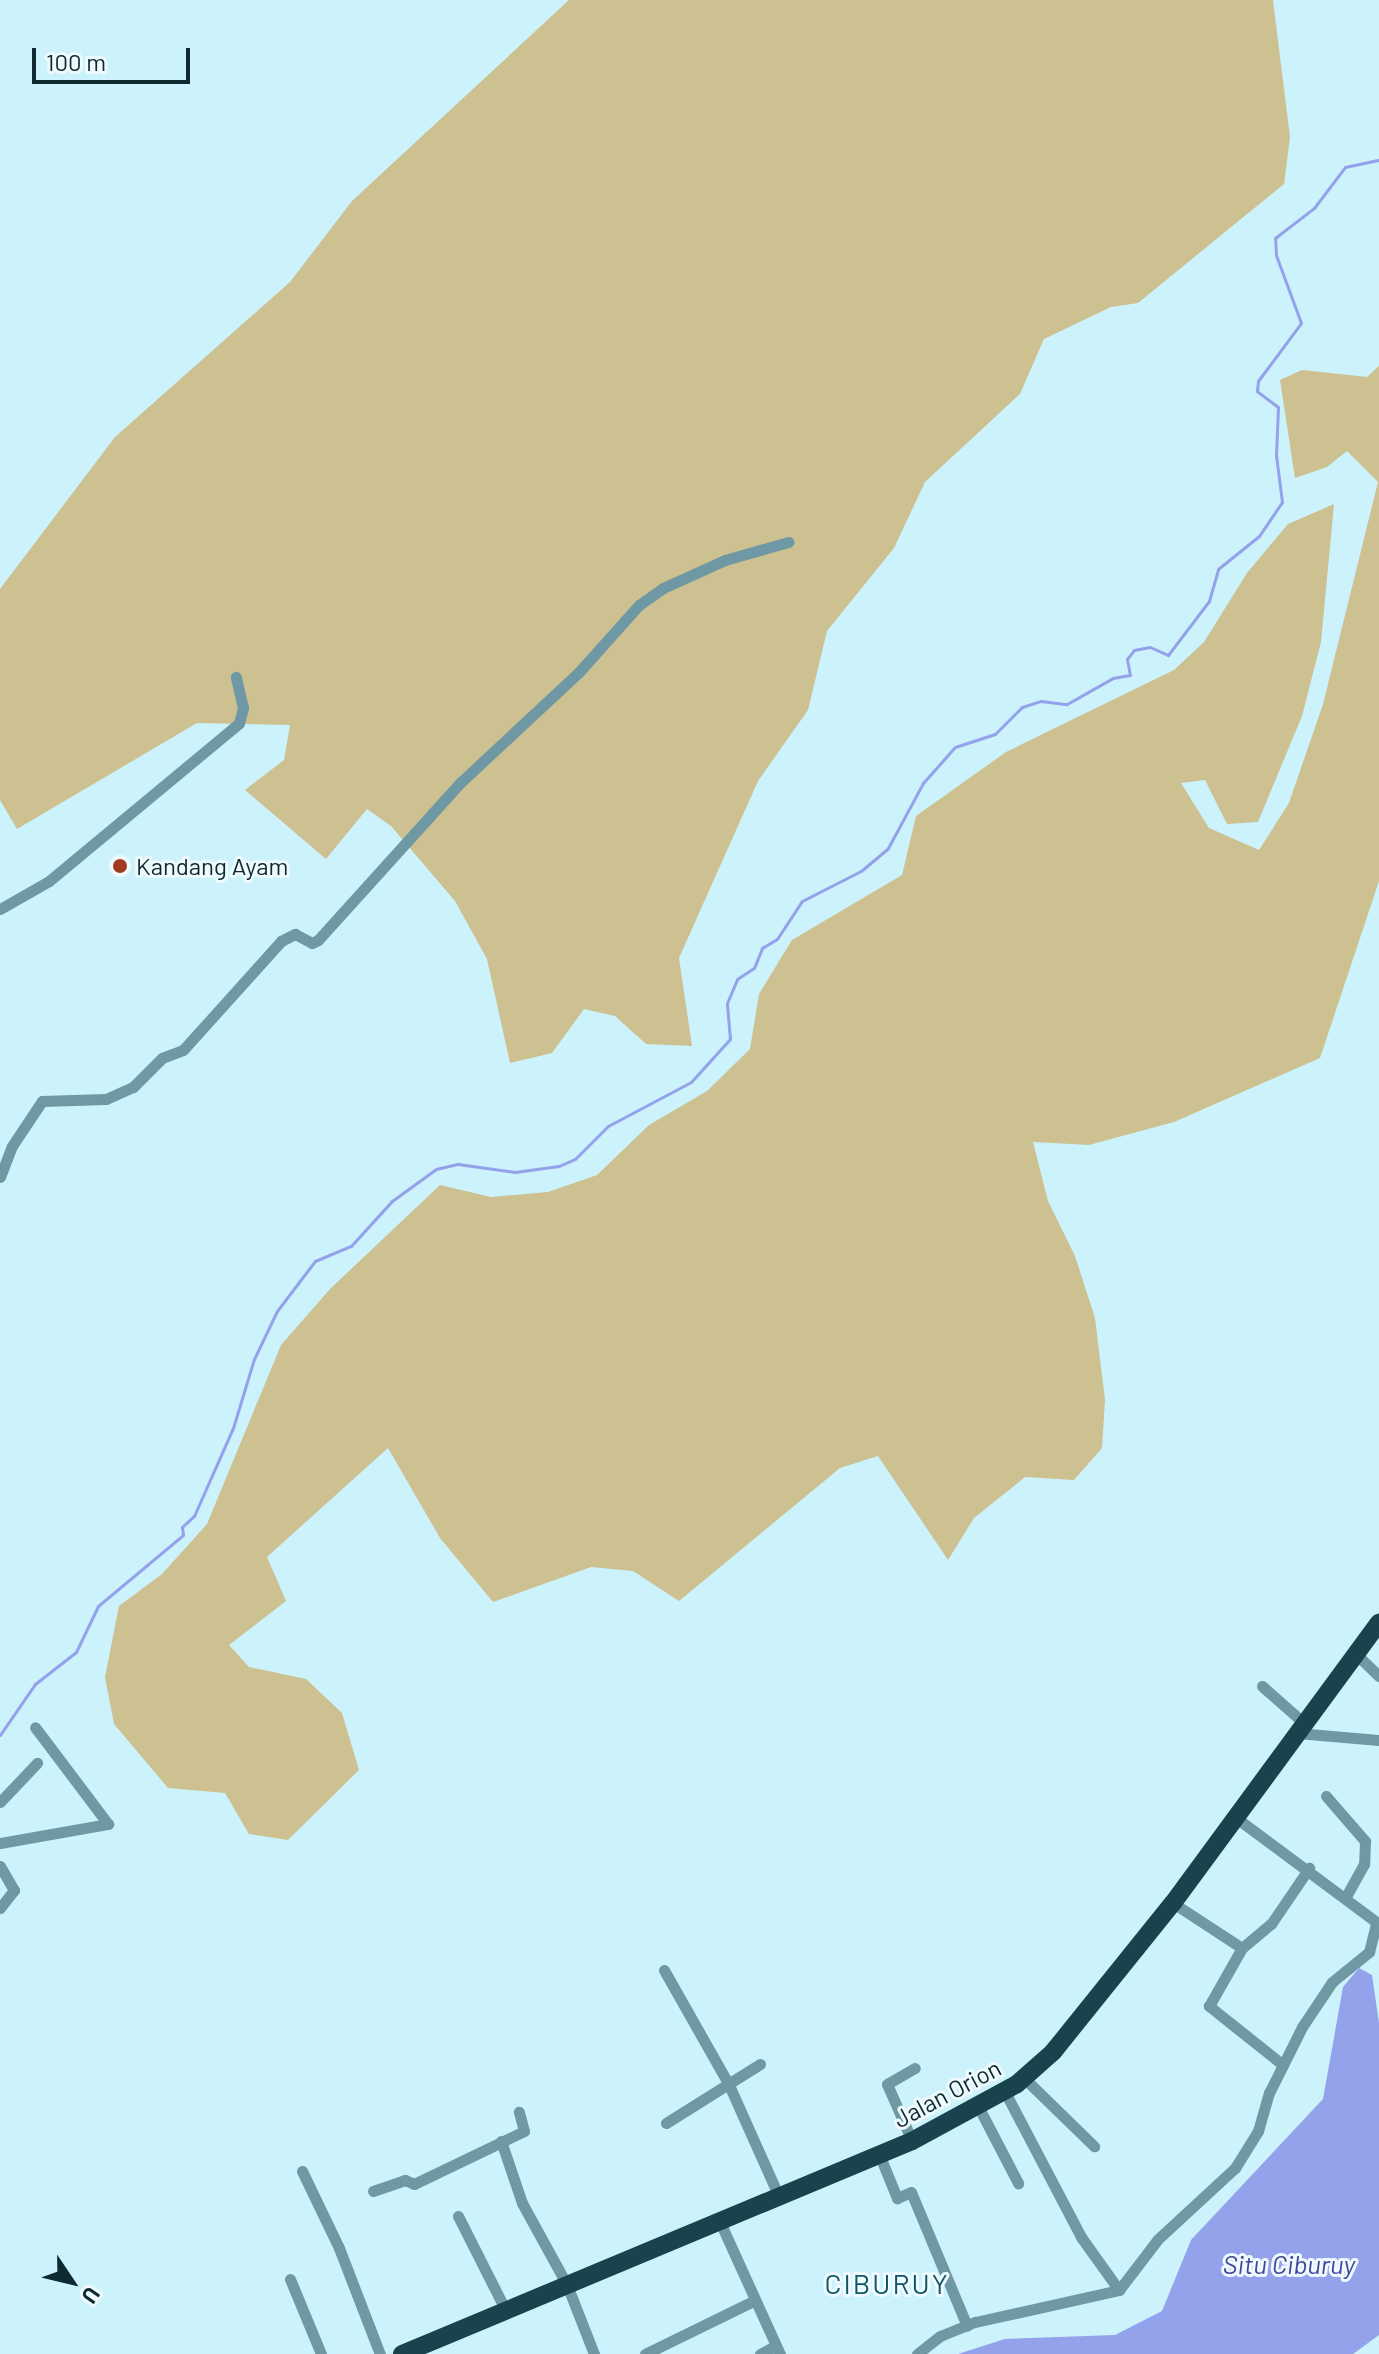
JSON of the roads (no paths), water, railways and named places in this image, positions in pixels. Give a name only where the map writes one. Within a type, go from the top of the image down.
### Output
[{"type":"highway","name":"Jalan Orion","points":[[402,2354],[912,2141],[979,2108],[1024,2078],[1053,2052],[1173,1903],[1379,1623]]},
{"type":"street","points":[[0,1177],[12,1146],[42,1101],[106,1099],[133,1087],[161,1059],[183,1050],[281,941],[295,934],[312,943],[318,940],[461,782],[579,672],[639,605],[663,588],[725,560],[788,542]]},
{"type":"street","points":[[0,909],[49,881],[239,723],[243,708],[236,677]]},
{"type":"street","points":[[1356,1654],[1379,1676]]},
{"type":"street","points":[[1262,1686],[1300,1728],[1379,1740]]},
{"type":"street","points":[[0,1843],[108,1824],[35,1727]]},
{"type":"street","points":[[0,1802],[37,1763]]},
{"type":"street","points":[[1326,1796],[1365,1841],[1364,1864],[1346,1896]]},
{"type":"street","points":[[917,2354],[967,2326],[1119,2290],[1173,2224],[1235,2168],[1258,2131],[1283,2065],[1332,1982],[1374,1954],[1377,1924],[1309,1868],[1235,1817]]},
{"type":"street","points":[[0,1866],[14,1890],[0,1908]]},
{"type":"street","points":[[1283,2065],[1209,2006],[1242,1948],[1271,1924],[1309,1868]]},
{"type":"street","points":[[1173,1903],[1242,1948]]},
{"type":"street","points":[[664,1970],[729,2085],[779,2197]]},
{"type":"street","points":[[666,2123],[760,2064]]},
{"type":"street","points":[[912,2141],[887,2084],[915,2068]]},
{"type":"street","points":[[1024,2078],[1094,2146]]},
{"type":"street","points":[[1005,2092],[1081,2237],[1119,2290]]},
{"type":"street","points":[[979,2108],[1018,2183]]},
{"type":"street","points":[[373,2191],[405,2180],[414,2184],[526,2128],[519,2112]]},
{"type":"street","points":[[501,2141],[522,2203],[567,2285],[594,2354]]},
{"type":"street","points":[[879,2154],[897,2198],[911,2192],[967,2326]]},
{"type":"street","points":[[302,2171],[339,2248],[380,2354]]},
{"type":"street","points":[[458,2216],[506,2311]]},
{"type":"street","points":[[720,2222],[753,2301],[778,2350],[760,2354]]},
{"type":"street","points":[[290,2279],[321,2354]]},
{"type":"street","points":[[645,2354],[753,2301]]},
{"type":"water","name":"Situ Ciburuy","points":[[1359,1968],[1372,1975],[1379,2023],[1379,2335],[1353,2354],[958,2354],[1005,2339],[1115,2335],[1162,2311],[1191,2240],[1323,2099],[1343,1987]]},
{"type":"waterway","points":[[0,1735],[35,1684],[76,1652],[98,1606],[183,1535],[182,1527],[194,1516],[233,1428],[254,1359],[277,1311],[315,1261],[351,1246],[392,1201],[436,1169],[458,1164],[515,1172],[559,1166],[575,1159],[608,1126],[691,1082],[730,1039],[727,1003],[737,979],[754,968],[762,948],[777,939],[802,901],[861,871],[888,848],[923,783],[955,747],[995,734],[1022,707],[1041,701],[1067,704],[1113,678],[1130,675],[1127,659],[1134,650],[1150,647],[1168,655],[1209,601],[1218,569],[1259,536],[1282,502],[1276,455],[1278,407],[1257,391],[1258,381],[1301,323],[1276,255],[1275,238],[1314,208],[1345,167],[1379,160]]},
{"type":"place","name":"Kandang Ayam","points":[[120,866]]},
{"type":"district","name":"CIBURUY","points":[[887,2283]]}]
